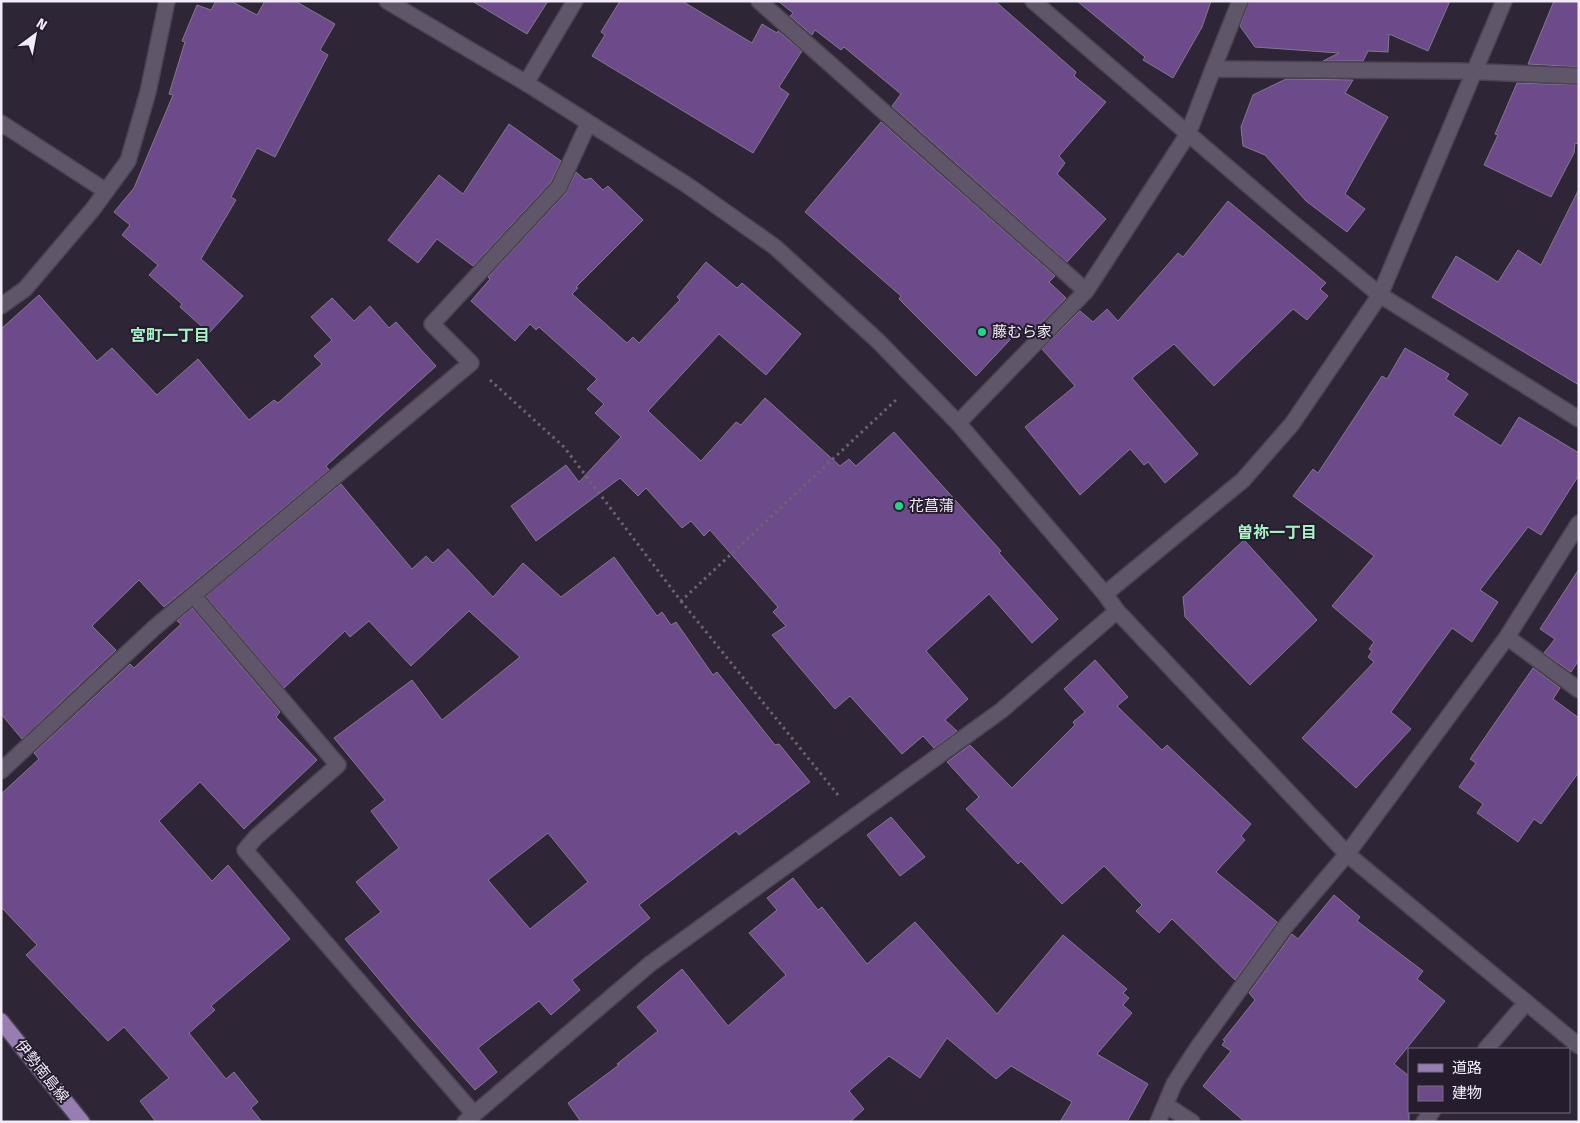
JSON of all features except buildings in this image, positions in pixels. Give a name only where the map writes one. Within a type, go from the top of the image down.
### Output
[{"type":"main road","name":"伊勢南島線","points":[[1,1021],[82,1122]]},
{"type":"street","points":[[1,306],[24,289],[94,209],[128,161],[148,92],[167,1]]},
{"type":"street","points":[[387,1],[526,83],[588,124],[688,185],[775,247],[878,341],[958,423],[1105,594],[1117,611],[1347,854],[1579,1046]]},
{"type":"street","points":[[526,83],[575,1]]},
{"type":"street","points":[[759,1],[1086,291]]},
{"type":"street","points":[[1033,1],[1380,295],[1579,419]]},
{"type":"street","points":[[958,423],[1086,291],[1188,134],[1240,1]]},
{"type":"street","points":[[1105,594],[1243,480],[1292,424],[1380,295],[1504,1]]},
{"type":"street","points":[[1213,70],[1474,72],[1579,76]]},
{"type":"street","points":[[1,123],[106,191]]},
{"type":"street","points":[[1,771],[154,628],[471,362],[432,324],[559,187],[588,124]]},
{"type":"street","points":[[1158,1122],[1174,1084],[1204,1039],[1285,927],[1347,854],[1508,637],[1579,523]]},
{"type":"street","points":[[194,595],[338,765],[256,837],[245,850],[469,1118],[650,964],[1002,710],[1117,611]]},
{"type":"street","points":[[1508,637],[1579,690]]},
{"type":"street","points":[[1487,1048],[1526,1003]]},
{"type":"street","points":[[1166,1105],[1192,1122]]},
{"type":"path","points":[[471,362],[564,447],[681,601],[854,815]]},
{"type":"path","points":[[681,601],[916,382]]},
{"type":"place","name":"藤むら家","points":[[982,332]]},
{"type":"place","name":"花菖蒲","points":[[899,506]]},
{"type":"district","name":"宮町一丁目","points":[[170,335]]},
{"type":"district","name":"曽祢一丁目","points":[[1277,532]]}]
